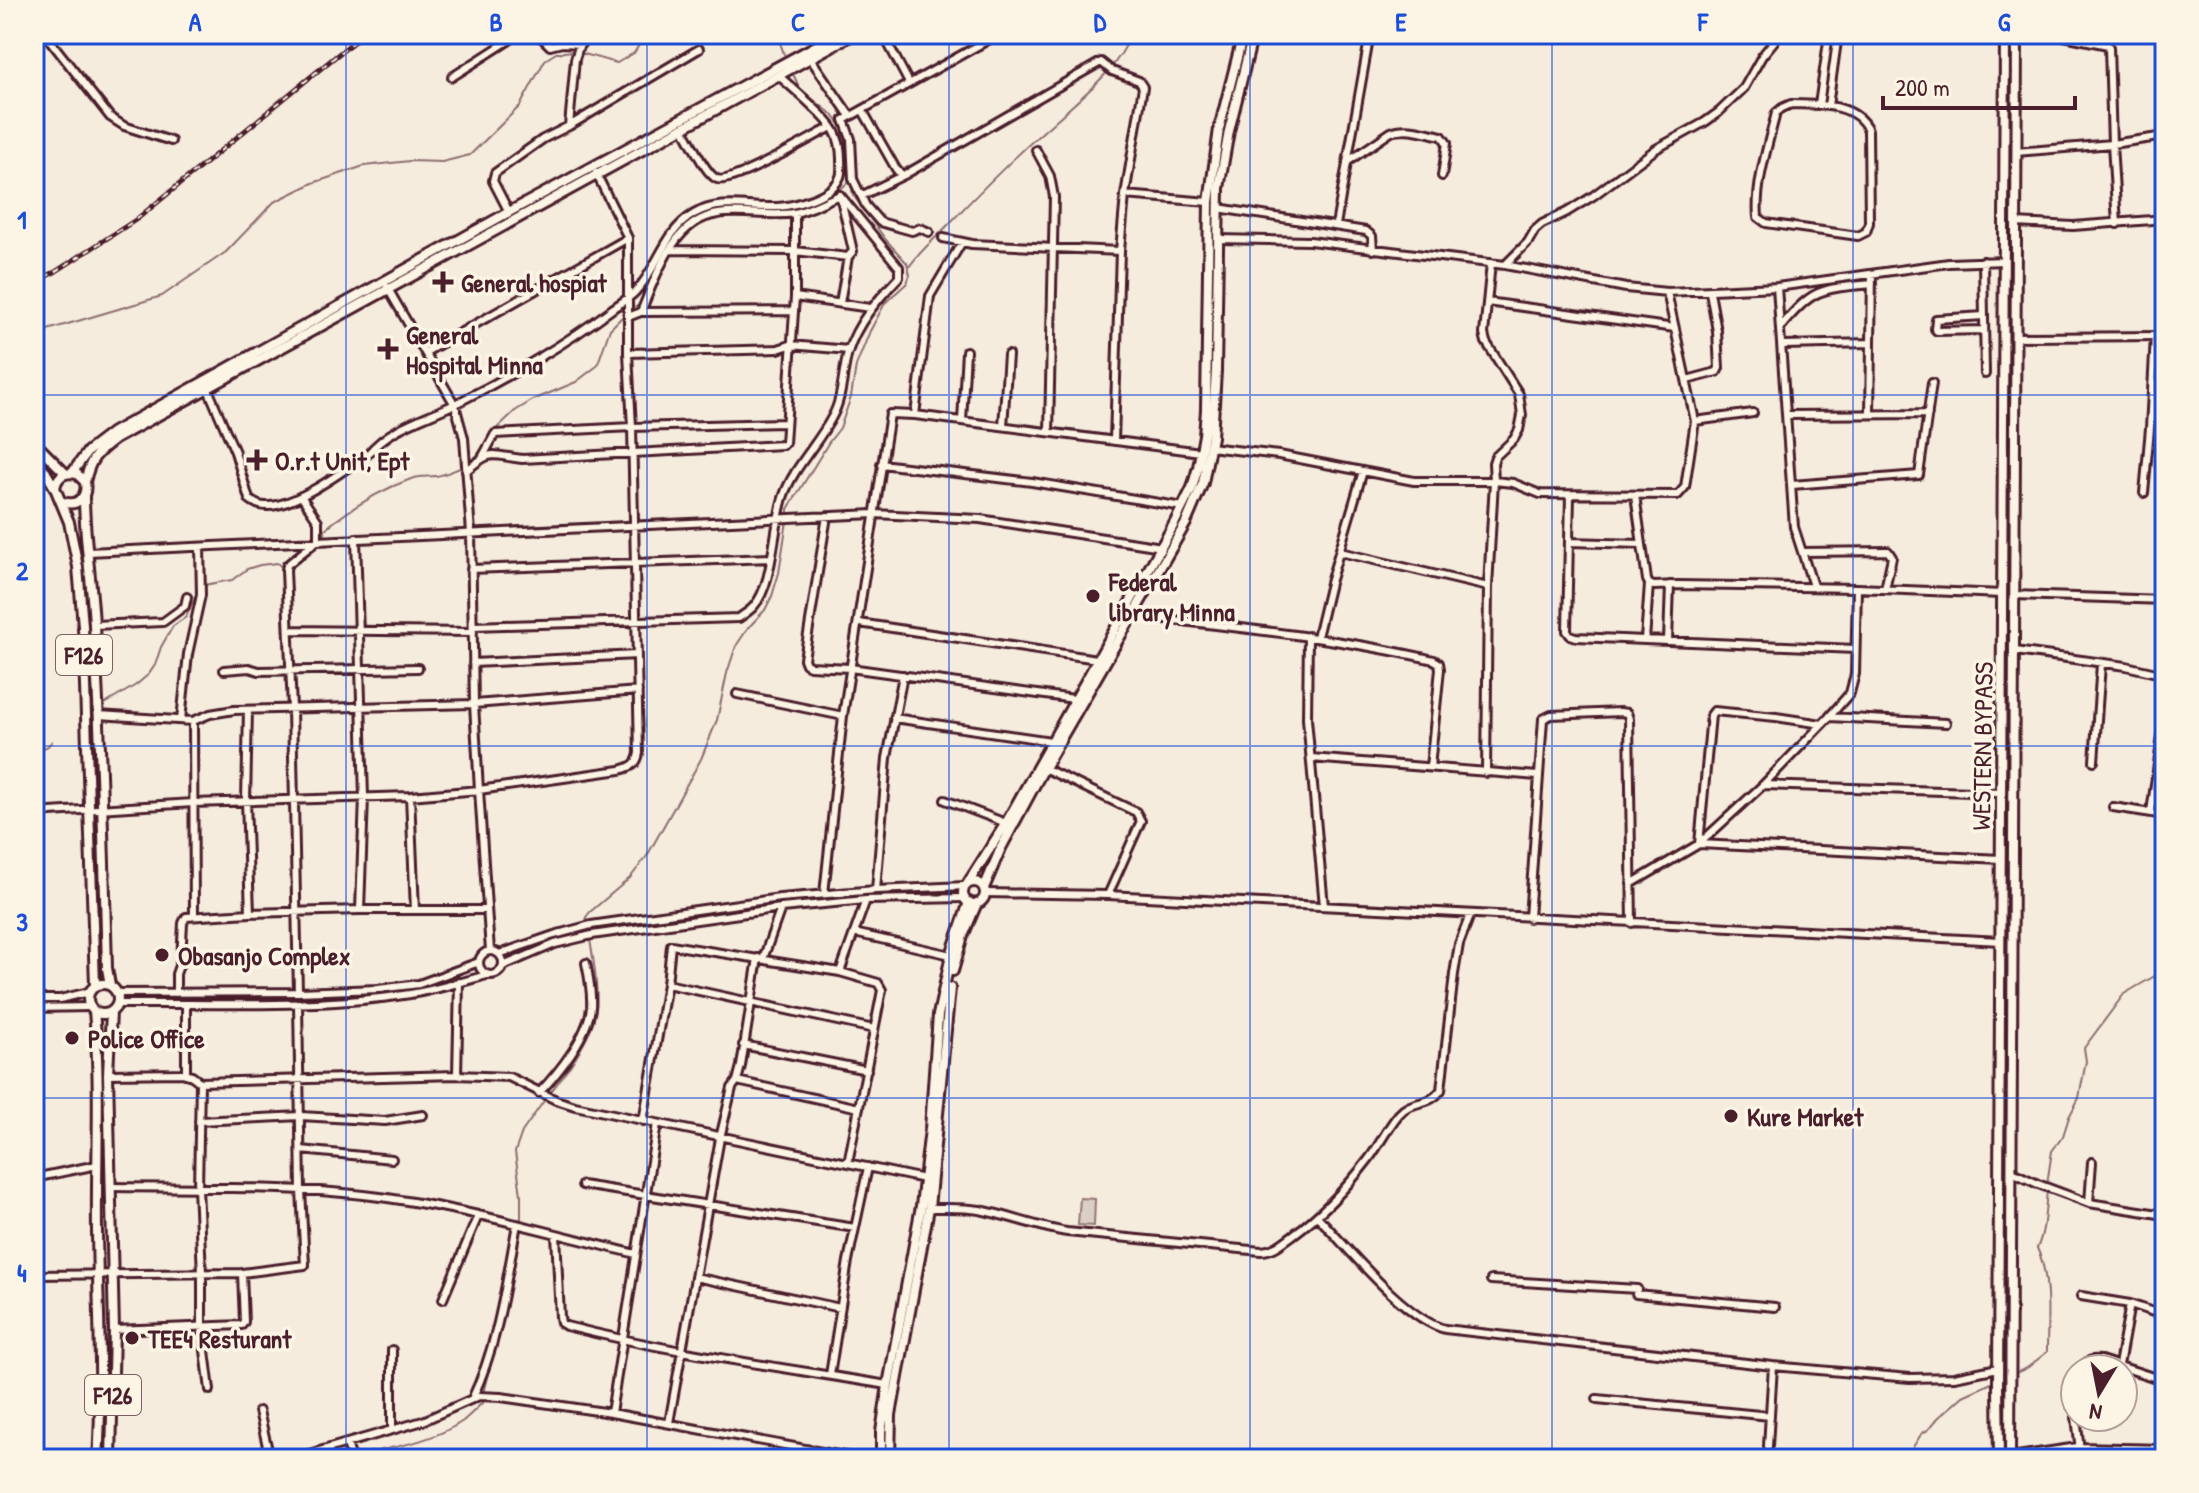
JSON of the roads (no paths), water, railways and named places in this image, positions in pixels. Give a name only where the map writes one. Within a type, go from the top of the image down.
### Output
[{"type":"main road","points":[[55,488],[60,477],[69,473],[88,451],[113,432],[386,285],[838,34]]},
{"type":"main road","points":[[85,482],[94,456],[115,439],[208,389],[509,212],[682,127],[854,34]]},
{"type":"main road","points":[[970,901],[984,897],[1001,848],[1186,523],[1203,483],[1209,202],[1219,129],[1243,34]]},
{"type":"main road","points":[[970,901],[963,894],[967,885],[1006,823],[1162,547],[1192,488],[1205,450],[1216,371],[1218,208],[1223,162],[1253,34]]},
{"type":"main road","name":"WESTERN BYPASS","points":[[1999,1459],[2005,34]]},
{"type":"main road","name":"WESTERN BYPASS","points":[[2010,1458],[2017,34]]},
{"type":"main road","points":[[34,442],[69,473],[77,474],[85,482]]},
{"type":"main road","name":"F126","points":[[34,457],[55,488],[69,522],[78,567],[83,626],[90,811],[92,989],[88,1003],[92,1009],[98,1054],[97,1275],[101,1387],[98,1459]]},
{"type":"main road","name":"F126","points":[[85,482],[110,985]]},
{"type":"main road","points":[[61,501],[71,504],[84,495]]},
{"type":"main road","points":[[2003,495],[2015,495]]},
{"type":"main road","points":[[967,885],[979,883],[984,890]]},
{"type":"main road","points":[[881,1459],[881,1432],[888,1385],[924,1179],[938,1015],[951,955],[970,901]]},
{"type":"main road","points":[[890,1459],[891,1415],[929,1208],[950,989],[970,901]]},
{"type":"main road","points":[[92,989],[105,984],[117,993]]},
{"type":"main road","name":"F126","points":[[111,1459],[114,1330],[108,1074],[117,993]]},
{"type":"main road","points":[[92,1009],[102,1014],[114,1008]]},
{"type":"street","points":[[45,34],[110,117],[124,126],[171,141]]},
{"type":"street","points":[[452,77],[519,34]]},
{"type":"street","points":[[538,34],[550,46],[562,43],[581,46]]},
{"type":"street","points":[[569,126],[571,82],[583,34]]},
{"type":"street","points":[[883,34],[909,83]]},
{"type":"street","points":[[929,232],[920,228],[912,231],[880,222],[853,179],[851,139],[844,120],[999,34]]},
{"type":"street","points":[[1336,225],[1370,34]]},
{"type":"street","points":[[1505,265],[1542,224],[1593,196],[1656,149],[1719,112],[1744,88],[1762,56],[1780,34]]},
{"type":"street","points":[[1819,105],[1829,34]]},
{"type":"street","points":[[1828,106],[1838,34]]},
{"type":"street","points":[[2054,34],[2109,47],[2117,224]]},
{"type":"street","points":[[509,212],[493,181],[495,173],[543,139],[699,49]]},
{"type":"street","points":[[810,58],[850,116]]},
{"type":"street","points":[[861,196],[902,176],[1090,67],[1103,62],[1112,71],[1139,81],[1143,87],[1125,195],[1120,251],[1114,441]]},
{"type":"street","points":[[208,389],[235,452],[249,499],[264,507],[301,496],[369,453],[375,444],[393,433],[455,405],[542,355],[628,299],[639,289],[670,235],[692,215],[722,205],[777,207],[796,204],[818,196],[836,184],[841,173],[841,155],[832,127],[778,75]]},
{"type":"street","points":[[1791,104],[1828,106],[1855,113],[1868,130],[1869,223],[1866,232],[1858,236],[1766,223],[1758,217],[1764,162],[1776,113],[1791,104]]},
{"type":"street","points":[[863,111],[902,176]]},
{"type":"street","points":[[682,127],[707,170],[722,180],[751,171],[832,127]]},
{"type":"street","points":[[1347,162],[1391,132],[1399,128],[1409,129],[1446,139],[1442,176]]},
{"type":"street","points":[[2016,152],[2165,136]]},
{"type":"street","points":[[1036,150],[1053,185],[1049,432]]},
{"type":"street","points":[[34,813],[193,803],[410,796],[479,790],[620,770],[638,761],[628,238],[594,170]]},
{"type":"street","points":[[641,312],[671,250],[688,226],[709,216],[731,213],[795,213],[840,195]]},
{"type":"street","points":[[840,195],[853,251],[848,257],[840,303]]},
{"type":"street","points":[[289,630],[473,629],[739,618],[754,606],[762,591],[787,488],[837,407],[849,350],[870,308],[899,277],[899,267],[840,195]]},
{"type":"street","points":[[1125,195],[1209,202]]},
{"type":"street","points":[[1218,208],[1370,233],[1373,250]]},
{"type":"street","points":[[483,456],[522,459],[781,446],[785,443],[795,297],[795,213]]},
{"type":"street","points":[[2016,223],[2073,226],[2165,219]]},
{"type":"street","points":[[426,352],[628,238]]},
{"type":"street","points":[[943,238],[962,242],[1120,251]]},
{"type":"street","points":[[1218,239],[1298,240],[1491,263],[1626,288],[1667,292],[1777,287],[1949,263],[2004,261]]},
{"type":"street","points":[[915,415],[930,296],[962,242]]},
{"type":"street","points":[[671,250],[795,251],[848,257]]},
{"type":"street","points":[[1983,261],[1985,374]]},
{"type":"street","points":[[1486,773],[1493,463],[1519,430],[1522,405],[1519,394],[1484,334],[1491,263]]},
{"type":"street","points":[[1870,414],[1872,274]]},
{"type":"street","points":[[1781,327],[1799,305],[1818,291],[1872,284]]},
{"type":"street","points":[[386,285],[455,405],[464,438],[471,533],[474,704],[490,951]]},
{"type":"street","points":[[1777,287],[1794,527],[1813,586]]},
{"type":"street","points":[[824,894],[843,716],[888,416],[893,413],[915,415],[1114,441],[1279,455],[1414,481],[1513,483],[1534,493],[1678,495],[1682,492],[1695,421],[1667,292]]},
{"type":"street","points":[[1687,380],[1717,372],[1719,368],[1710,292]]},
{"type":"street","points":[[795,297],[870,308]]},
{"type":"street","points":[[1487,302],[1675,328]]},
{"type":"street","points":[[628,316],[641,312],[794,311]]},
{"type":"street","points":[[1984,316],[1936,319],[1935,329],[1984,330]]},
{"type":"street","points":[[2144,493],[2155,336]]},
{"type":"street","points":[[2016,337],[2165,336]]},
{"type":"street","points":[[1783,345],[1871,343]]},
{"type":"street","points":[[628,353],[778,349],[790,345],[849,350]]},
{"type":"street","points":[[962,421],[966,351]]},
{"type":"street","points":[[1003,426],[1008,355]]},
{"type":"street","points":[[1792,485],[1919,475],[1932,383]]},
{"type":"street","points":[[1695,421],[1753,413]]},
{"type":"street","points":[[1787,415],[1928,414]]},
{"type":"street","points":[[466,471],[483,456],[495,434],[785,423]]},
{"type":"street","points":[[881,464],[1032,482],[1183,507]]},
{"type":"street","points":[[1317,637],[1363,471]]},
{"type":"street","points":[[1570,495],[1567,631],[1570,635],[1855,649]]},
{"type":"street","points":[[1635,495],[1649,584],[1645,640]]},
{"type":"street","points":[[298,992],[286,568],[318,540],[318,521],[301,496]]},
{"type":"street","points":[[88,552],[874,514],[980,519],[1162,547]]},
{"type":"street","points":[[827,516],[804,659],[806,664],[1074,699]]},
{"type":"street","points":[[356,538],[364,797],[360,910]]},
{"type":"street","points":[[1569,542],[1641,544]]},
{"type":"street","points":[[181,720],[184,684],[201,590],[200,547]]},
{"type":"street","points":[[1802,552],[1888,551],[1892,557],[1885,589]]},
{"type":"street","points":[[1340,552],[1488,587]]},
{"type":"street","points":[[471,569],[771,558]]},
{"type":"street","points":[[1649,584],[1813,586],[2003,594]]},
{"type":"street","points":[[1668,641],[1670,585]]},
{"type":"street","points":[[1631,884],[1699,844],[1763,785],[1850,693],[1854,683],[1857,588]]},
{"type":"street","points":[[2015,595],[2165,600]]},
{"type":"street","points":[[94,625],[163,622],[185,606],[187,597]]},
{"type":"street","points":[[1131,615],[1317,637],[1434,660],[1439,663],[1430,767]]},
{"type":"street","points":[[859,623],[1097,659]]},
{"type":"street","points":[[1308,636],[1306,706],[1324,906]]},
{"type":"street","points":[[2015,651],[2137,668],[2165,675]]},
{"type":"street","points":[[473,663],[637,655]]},
{"type":"street","points":[[2094,761],[2101,664]]},
{"type":"street","points":[[224,670],[418,668]]},
{"type":"street","points":[[876,890],[887,758],[903,675]]},
{"type":"street","points":[[98,715],[193,721],[216,713],[248,710],[474,704],[638,691]]},
{"type":"street","points":[[737,694],[843,716]]},
{"type":"street","points":[[248,710],[246,801],[250,913]]},
{"type":"street","points":[[1699,844],[1711,715],[1714,711],[1822,724]]},
{"type":"street","points":[[1529,918],[1541,723],[1544,717],[1551,715],[1620,712],[1627,713],[1629,719],[1632,923]]},
{"type":"street","points":[[2151,812],[2165,715]]},
{"type":"street","points":[[1829,717],[1946,723]]},
{"type":"street","points":[[894,718],[1051,741]]},
{"type":"street","points":[[193,721],[194,916]]},
{"type":"street","points":[[1311,758],[1538,776]]},
{"type":"street","points":[[1044,768],[1140,816],[1141,821],[1108,895]]},
{"type":"street","points":[[1763,785],[2002,793]]},
{"type":"street","points":[[410,796],[415,910]]},
{"type":"street","points":[[945,800],[1006,823]]},
{"type":"street","points":[[2113,807],[2165,815]]},
{"type":"street","points":[[1699,844],[2001,859]]},
{"type":"street","points":[[487,975],[479,962],[482,955],[490,951],[499,954],[591,925],[780,898],[967,885]]},
{"type":"street","points":[[984,890],[2001,941]]},
{"type":"street","points":[[840,972],[866,900]]},
{"type":"street","points":[[114,1008],[298,1003],[412,994],[497,974],[503,966],[555,944],[592,935],[781,908],[866,900],[970,901]]},
{"type":"street","points":[[669,1423],[720,1138],[732,1088],[737,1081],[760,958],[781,908]]},
{"type":"street","points":[[176,993],[183,920],[186,917],[360,910],[486,910]]},
{"type":"street","points":[[929,1208],[978,1210],[1067,1232],[1267,1251],[1318,1217],[1369,1159],[1401,1112],[1413,1105],[1429,1102],[1441,1090],[1459,944],[1470,915]]},
{"type":"street","points":[[854,933],[951,955]]},
{"type":"street","points":[[643,1121],[672,944],[840,972],[878,983],[882,990],[848,1163]]},
{"type":"street","points":[[499,954],[503,966]]},
{"type":"street","points":[[117,993],[362,990],[419,984],[479,962]]},
{"type":"street","points":[[541,1093],[588,1022],[591,1005],[586,963]]},
{"type":"street","points":[[34,972],[35,999],[60,999],[92,989]]},
{"type":"street","points":[[457,1075],[459,982]]},
{"type":"street","points":[[667,984],[874,1029]]},
{"type":"street","points":[[34,1275],[242,1273],[305,1265],[298,1003]]},
{"type":"street","points":[[186,1004],[186,1074]]},
{"type":"street","points":[[34,1008],[92,1009]]},
{"type":"street","points":[[743,1045],[867,1070]]},
{"type":"street","points":[[108,1074],[186,1074],[200,1082],[457,1075],[509,1077],[556,1100],[720,1138],[924,1179]]},
{"type":"street","points":[[737,1081],[859,1108]]},
{"type":"street","points":[[200,1082],[198,1188],[202,1327],[210,1390]]},
{"type":"street","points":[[199,1121],[301,1116],[385,1121],[423,1115]]},
{"type":"street","points":[[611,1413],[657,1124]]},
{"type":"street","points":[[301,1150],[392,1159]]},
{"type":"street","points":[[2089,1203],[2092,1162]]},
{"type":"street","points":[[34,1178],[97,1165]]},
{"type":"street","points":[[830,1375],[868,1167]]},
{"type":"street","points":[[2012,1172],[2089,1203],[2165,1215]]},
{"type":"street","points":[[582,1185],[855,1228]]},
{"type":"street","points":[[111,1187],[344,1193],[420,1203],[636,1254]]},
{"type":"street","points":[[443,1299],[478,1216]]},
{"type":"street","points":[[1318,1217],[1371,1274],[1425,1322],[1435,1327],[1773,1366],[1929,1378],[1998,1371]]},
{"type":"street","points":[[475,1398],[492,1345],[521,1225]]},
{"type":"street","points":[[556,1234],[561,1323],[566,1326],[624,1341],[888,1385]]},
{"type":"street","points":[[114,1330],[242,1325],[242,1273]]},
{"type":"street","points":[[695,1277],[840,1308]]},
{"type":"street","points":[[1491,1280],[1775,1307]]},
{"type":"street","points":[[2081,1296],[2130,1304],[2165,1316]]},
{"type":"street","points":[[2121,1353],[2130,1304]]},
{"type":"street","points":[[392,1350],[392,1430]]},
{"type":"street","points":[[1768,1446],[1773,1366]]},
{"type":"street","points":[[2139,1372],[2165,1381]]},
{"type":"street","points":[[292,1459],[350,1451],[392,1430],[429,1419],[475,1398],[490,1397],[611,1413],[860,1459]]},
{"type":"street","points":[[1597,1399],[1770,1416]]},
{"type":"street","points":[[259,1411],[270,1459]]},
{"type":"street","points":[[2077,1433],[2081,1459]]},
{"type":"street","points":[[2010,1458],[2078,1447],[2165,1449]]},
{"type":"waterway","points":[[34,334],[162,296],[226,252],[274,202],[313,183],[364,166],[410,161],[442,162],[470,155],[520,106],[545,60],[556,53],[573,51],[617,63],[634,53],[646,34]]},
{"type":"waterway","points":[[777,34],[784,54]]},
{"type":"waterway","points":[[909,267],[999,173],[1098,82],[1117,59],[1131,34]]},
{"type":"waterway","points":[[788,514],[788,509],[840,428],[851,397],[856,366],[870,331],[885,303],[907,283],[910,275],[907,263],[853,195],[842,127],[833,115],[800,89],[794,76]]},
{"type":"waterway","points":[[833,195],[850,181]]},
{"type":"waterway","points":[[784,211],[805,207]]},
{"type":"waterway","points":[[674,238],[695,219],[722,211]]},
{"type":"waterway","points":[[632,309],[639,305],[655,272]]},
{"type":"waterway","points":[[473,461],[494,431],[515,411],[576,382],[597,366],[610,329],[626,313]]},
{"type":"waterway","points":[[325,535],[325,529],[335,521],[388,488],[414,478],[460,468]]},
{"type":"waterway","points":[[587,922],[590,912],[630,878],[647,856],[701,759],[717,720],[736,646],[765,610],[772,596],[787,521]]},
{"type":"waterway","points":[[204,585],[232,580],[247,569],[260,565],[277,563],[283,568]]},
{"type":"waterway","points":[[105,704],[149,674],[173,626],[186,617],[199,588]]},
{"type":"waterway","points":[[34,752],[52,741]]},
{"type":"waterway","points":[[550,1093],[584,1043],[596,1010],[596,980],[588,928]]},
{"type":"waterway","points":[[2047,1184],[2052,1151],[2063,1136],[2079,1098],[2086,1061],[2084,1048],[2124,994],[2165,970]]},
{"type":"waterway","points":[[521,1222],[515,1152],[522,1132],[546,1098]]},
{"type":"waterway","points":[[2013,1374],[2027,1368],[2047,1352],[2046,1285],[2037,1248],[2043,1228],[2047,1190]]},
{"type":"waterway","points":[[483,1393],[509,1291],[521,1228]]},
{"type":"waterway","points":[[1915,1459],[1913,1447],[1922,1433],[1963,1396],[1996,1381]]},
{"type":"waterway","points":[[339,1459],[434,1436],[463,1421],[482,1400]]},
{"type":"railway","points":[[34,282],[55,272],[137,219],[363,34]]},
{"type":"place","name":"General hospiat","points":[[443,282]]},
{"type":"place","name":"General Hospital Minna","points":[[388,349]]},
{"type":"place","name":"O.r.t Unit, Ept","points":[[257,460]]},
{"type":"place","name":"Federal library Minna","points":[[1093,596]]},
{"type":"place","name":"Obasanjo Complex","points":[[162,955]]},
{"type":"place","name":"Police Office","points":[[72,1038]]},
{"type":"place","name":"Kure Market","points":[[1731,1116]]},
{"type":"place","name":"TEE4 Resturant","points":[[132,1338]]}]
